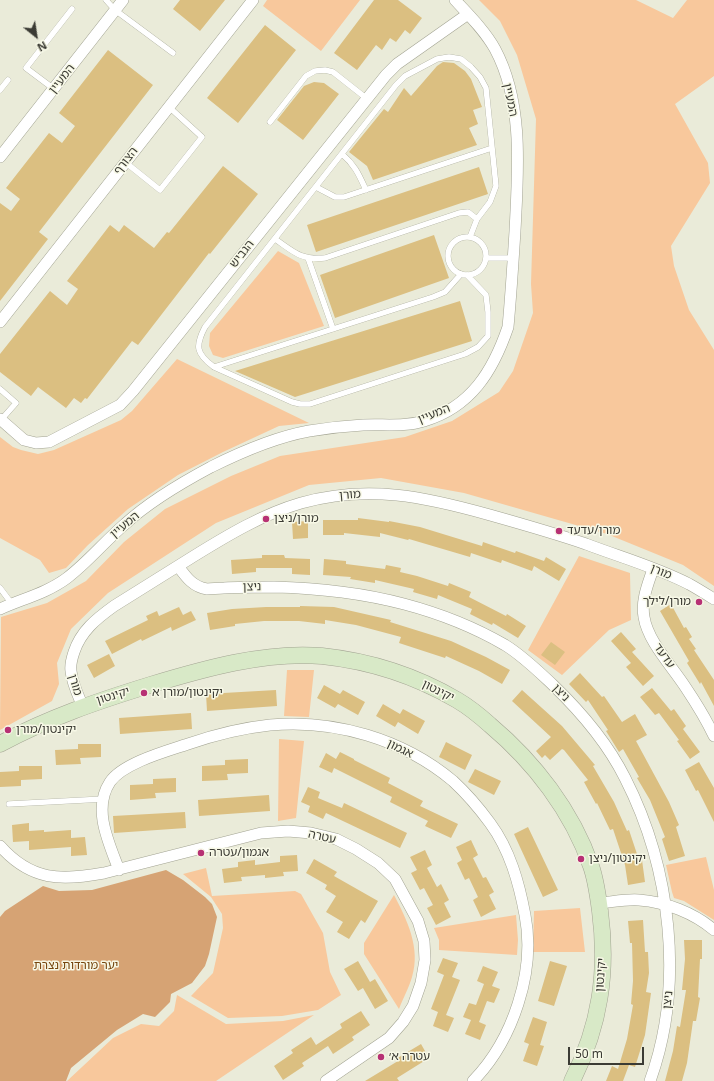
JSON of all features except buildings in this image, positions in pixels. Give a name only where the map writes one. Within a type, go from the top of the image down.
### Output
[{"type":"street","name":"המעיין","points":[[0,157],[123,0]]},
{"type":"street","name":"הצורף","points":[[0,322],[252,0]]},
{"type":"street","name":"המעיין","points":[[0,609],[47,590],[66,579],[85,563],[126,523],[149,505],[176,487],[242,452],[276,440],[307,432],[364,425],[402,424],[424,421],[444,413],[464,401],[478,386],[490,369],[501,349],[508,327],[518,180],[515,120],[504,72],[495,50],[484,33],[455,0]]},
{"type":"street","name":"הגביש","points":[[0,420],[24,440],[36,443],[49,442],[120,404],[133,391],[366,98],[397,64],[468,14]]},
{"type":"street","name":"מורן","points":[[82,707],[70,669],[77,643],[86,629],[114,606],[243,528],[278,511],[302,503],[330,497],[357,493],[409,496],[445,502],[547,530],[653,569],[689,584],[714,599]]},
{"type":"street","name":"ניצן","points":[[178,566],[188,580],[195,585],[207,589],[274,587],[317,589],[364,595],[404,604],[444,617],[478,630],[506,646],[534,666],[566,697],[589,724],[613,758],[640,809],[651,842],[665,904],[670,975],[668,1003],[662,1038],[650,1081]]},
{"type":"street","name":"עדעד","points":[[653,569],[646,590],[644,604],[644,616],[648,629],[707,721],[714,736]]},
{"type":"street","name":"יקינטון","points":[[0,744],[30,728],[96,702],[212,667],[268,658],[320,656],[347,659],[377,666],[403,675],[433,687],[458,701],[480,716],[505,737],[525,758],[562,806],[579,836],[592,868],[599,903],[602,933],[603,965],[601,994],[587,1048],[572,1081]]},
{"type":"street","name":"אגמון","points":[[119,870],[104,824],[102,806],[110,781],[122,771],[144,759],[197,741],[236,730],[271,725],[306,725],[337,728],[370,736],[402,748],[453,781],[491,824],[504,846],[515,872],[522,899],[528,930],[528,954],[525,980],[518,1003],[506,1031],[492,1057],[473,1081]]},
{"type":"street","name":"עטרה","points":[[0,846],[20,865],[50,877],[82,877],[119,870],[261,833],[288,831],[311,833],[336,839],[356,849],[378,863],[394,879],[418,921],[424,941],[425,960],[421,983],[413,1006],[407,1017],[389,1038],[326,1081]]},
{"type":"street","points":[[599,903],[639,900],[665,904],[688,914],[714,930]]},
{"type":"lane","points":[[106,0],[115,10],[173,53]]},
{"type":"lane","points":[[54,89],[26,68],[72,9]]},
{"type":"lane","points":[[214,367],[445,292],[464,274],[479,271],[486,258],[485,248],[481,243],[476,239],[464,237],[458,239],[450,248],[449,261],[451,266],[456,271],[464,274],[486,295],[488,336],[478,347],[465,354],[310,404],[292,402],[214,367],[204,360],[198,349],[199,339],[205,326],[396,85],[405,76],[437,59],[449,57],[461,59],[471,67],[480,77],[486,88],[496,186],[490,202],[477,219],[470,237]]},
{"type":"lane","points":[[270,122],[306,76],[315,71],[324,70],[333,72],[366,98]]},
{"type":"lane","points":[[0,90],[8,80]]},
{"type":"lane","points":[[125,162],[160,190],[202,137],[169,107]]},
{"type":"lane","points":[[316,187],[335,197],[344,198],[492,148]]},
{"type":"lane","points":[[342,154],[352,162],[366,190]]},
{"type":"lane","points":[[275,239],[299,256],[312,259],[325,258],[459,213],[468,212],[477,219]]},
{"type":"lane","points":[[308,258],[333,329]]},
{"type":"lane","points":[[486,258],[513,258]]},
{"type":"lane","points":[[0,389],[16,403],[0,420]]},
{"type":"lane","points":[[0,588],[12,604]]},
{"type":"lane","points":[[9,804],[104,799]]},
{"type":"shaded area","points":[[267,0],[360,0],[321,51],[263,6]]},
{"type":"shaded area","points":[[479,0],[636,0],[673,18],[687,0],[714,0],[714,76],[675,104],[708,163],[710,183],[671,246],[674,266],[689,310],[714,350],[714,586],[683,565],[607,534],[464,493],[381,478],[309,485],[216,523],[108,593],[71,629],[57,663],[59,684],[52,701],[0,730],[1,617],[47,603],[86,581],[124,542],[165,509],[231,476],[280,456],[405,437],[452,421],[499,392],[513,371],[533,313],[531,284],[536,119],[517,55],[500,21]]},
{"type":"shaded area","points":[[278,251],[299,263],[324,326],[223,358],[213,355],[209,346],[210,333]]},
{"type":"shaded area","points":[[177,359],[309,423],[279,426],[178,475],[128,509],[88,545],[66,568],[49,573],[40,560],[0,538],[0,437],[13,447],[21,450],[38,454],[54,450],[121,420],[132,411]]},
{"type":"shaded area","points":[[579,556],[630,573],[631,620],[609,630],[562,675],[528,650]]},
{"type":"shaded area","points":[[287,670],[314,670],[309,717],[284,716]]},
{"type":"shaded area","points":[[279,739],[304,741],[296,818],[278,821]]},
{"type":"shaded area","points":[[706,857],[714,890],[714,920],[684,901],[674,898],[666,865]]},
{"type":"shaded area","points":[[206,868],[212,896],[295,891],[301,894],[323,933],[330,972],[341,995],[318,1010],[282,1016],[228,1018],[191,996],[213,973],[223,928],[222,914],[211,897],[183,874]]},
{"type":"shaded area","points":[[394,895],[408,924],[414,945],[415,955],[412,977],[399,1009],[364,954],[364,943]]},
{"type":"shaded area","points":[[580,908],[585,952],[533,952],[534,911]]},
{"type":"shaded area","points":[[516,915],[518,940],[517,955],[439,950],[439,940],[434,928]]},
{"type":"shaded area","points":[[177,995],[226,1024],[283,1021],[314,1015],[216,1081],[67,1081],[113,1038],[141,1024],[159,1026],[174,1011]]},
{"type":"green space","name":"יער מורדות נצרת","points":[[166,870],[183,880],[205,897],[212,904],[217,917],[205,966],[192,983],[171,994],[170,1002],[155,1017],[143,1014],[117,1030],[71,1068],[66,1081],[0,1081],[0,917],[5,911],[43,886],[59,891],[92,890]]},
{"type":"place","name":"מורן/ניצן","points":[[266,519]]},
{"type":"place","name":"מורן/עדעד","points":[[559,531]]},
{"type":"place","name":"מורן/לילך","points":[[699,602]]},
{"type":"place","name":"יקינטון/מורן א","points":[[144,693]]},
{"type":"place","name":"יקינטון/מורן","points":[[8,730]]},
{"type":"place","name":"אגמון/עטרה","points":[[201,853]]},
{"type":"place","name":"יקינטון/ניצן","points":[[581,859]]},
{"type":"place","name":"עטרה א׳","points":[[381,1057]]}]
